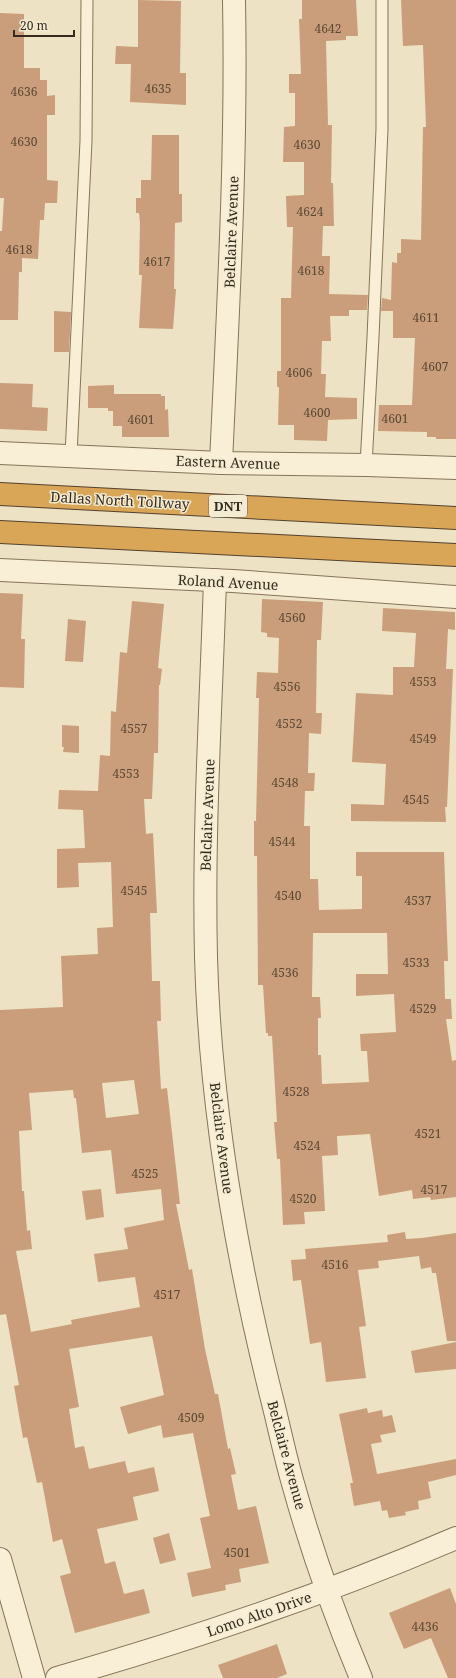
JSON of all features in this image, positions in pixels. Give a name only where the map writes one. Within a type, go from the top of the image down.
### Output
[{"type":"highway","name":"Dallas North Tollway","points":[[0,494],[456,518]]},
{"type":"highway","points":[[0,532],[456,555]]},
{"type":"street","name":"Belclaire Avenue","points":[[222,463],[233,191],[235,71],[234,0]]},
{"type":"street","name":"Eastern Avenue","points":[[0,453],[222,463],[456,468]]},
{"type":"street","name":"Roland Avenue","points":[[0,570],[215,580],[456,597]]},
{"type":"street","name":"Belclaire Avenue","points":[[215,580],[205,870],[206,958],[211,1046],[221,1135],[235,1230],[259,1347],[294,1488],[336,1618],[361,1678]]},
{"type":"street","name":"Lomo Alto Drive","points":[[57,1678],[145,1653],[238,1623],[327,1590],[456,1538]]},
{"type":"street","points":[[0,1559],[34,1678]]},
{"type":"lane","points":[[71,455],[86,141],[87,0]]},
{"type":"lane","points":[[366,465],[382,137],[382,0]]},
{"type":"building","points":[[138,0],[181,1],[180,73],[186,73],[186,105],[130,102],[131,64],[115,64],[116,46],[138,47]]},
{"type":"building","points":[[302,0],[356,0],[358,36],[346,36],[346,40],[326,41],[328,125],[332,125],[331,183],[333,183],[334,226],[323,226],[322,256],[330,256],[329,294],[368,295],[367,310],[349,310],[349,316],[330,316],[331,341],[322,341],[321,374],[326,374],[325,397],[357,398],[357,419],[328,420],[327,441],[294,440],[294,425],[278,425],[279,387],[277,387],[277,371],[281,371],[281,298],[291,298],[293,227],[287,227],[286,196],[304,195],[304,162],[283,162],[284,127],[295,126],[295,93],[289,93],[289,74],[301,74],[299,19],[302,19]]},
{"type":"building","points":[[401,0],[456,0],[456,439],[436,439],[436,437],[427,437],[427,432],[378,431],[379,405],[412,405],[415,338],[393,338],[393,311],[381,311],[382,298],[391,300],[392,262],[397,263],[397,253],[401,253],[401,239],[421,240],[423,127],[426,127],[423,45],[403,46]]},
{"type":"building","points":[[0,13],[24,14],[24,68],[40,68],[40,80],[47,80],[47,96],[55,95],[55,115],[47,115],[47,180],[58,181],[57,203],[45,203],[44,220],[40,220],[38,259],[22,258],[22,272],[19,272],[18,320],[0,320],[0,231],[2,231],[4,198],[0,198]]},
{"type":"building","points":[[152,135],[179,135],[179,194],[182,194],[182,222],[175,223],[174,289],[176,289],[173,329],[139,328],[142,275],[139,275],[140,223],[139,213],[136,213],[136,198],[141,198],[141,180],[151,180]]},
{"type":"building","points":[[54,311],[71,312],[69,352],[54,352]]},
{"type":"building","points":[[0,383],[33,384],[32,407],[48,408],[47,431],[0,429]]},
{"type":"building","points":[[114,385],[114,394],[161,394],[161,396],[165,396],[165,410],[168,409],[169,437],[122,437],[122,426],[113,426],[113,411],[108,411],[108,408],[88,408],[88,386]]},
{"type":"building","points":[[0,593],[23,594],[21,639],[25,639],[24,688],[0,687]]},
{"type":"building","points":[[262,599],[323,602],[321,640],[317,640],[316,713],[322,713],[321,734],[309,733],[308,773],[315,773],[314,791],[305,791],[304,826],[310,826],[310,879],[318,879],[319,910],[362,909],[362,876],[356,876],[356,852],[444,852],[448,961],[444,961],[445,999],[451,999],[452,1019],[446,1019],[452,1061],[456,1060],[456,1197],[431,1200],[430,1197],[413,1199],[412,1190],[379,1196],[370,1134],[337,1136],[338,1155],[322,1156],[325,1211],[304,1212],[305,1224],[283,1225],[280,1159],[277,1159],[274,1122],[277,1122],[272,1036],[268,1036],[268,1033],[266,1033],[263,985],[258,985],[257,856],[254,856],[259,698],[256,698],[257,672],[278,673],[279,638],[267,637],[267,633],[261,632]],"holes":[[[313,933],[387,933],[388,974],[356,974],[356,996],[394,994],[396,1032],[360,1034],[361,1051],[367,1051],[369,1082],[322,1084],[321,1055],[318,1055],[318,1018],[321,1018],[320,997],[312,997]]]},
{"type":"building","points":[[132,601],[164,604],[158,668],[162,669],[159,685],[158,753],[154,753],[152,799],[144,799],[146,834],[153,833],[157,913],[150,913],[152,981],[160,981],[161,1021],[157,1021],[161,1089],[167,1088],[180,1204],[176,1204],[189,1270],[192,1269],[205,1349],[215,1394],[218,1394],[228,1449],[230,1448],[236,1474],[231,1475],[238,1510],[256,1506],[269,1563],[239,1569],[241,1582],[225,1585],[226,1590],[192,1597],[187,1573],[211,1568],[200,1518],[210,1516],[193,1433],[163,1438],[161,1425],[128,1434],[120,1407],[164,1395],[152,1336],[69,1349],[79,1407],[69,1409],[75,1448],[84,1446],[89,1469],[125,1461],[128,1473],[154,1467],[159,1491],[133,1497],[138,1520],[97,1529],[105,1564],[115,1561],[124,1594],[144,1589],[150,1613],[75,1633],[60,1576],[71,1573],[62,1539],[53,1542],[42,1482],[37,1483],[27,1437],[23,1438],[14,1386],[19,1385],[6,1314],[0,1315],[0,1010],[63,1007],[61,956],[98,954],[97,928],[113,927],[111,862],[78,863],[79,887],[57,888],[57,849],[85,848],[83,810],[58,809],[59,790],[98,791],[100,755],[110,756],[111,711],[116,712],[120,652],[127,653]],"holes":[[[134,1080],[139,1114],[106,1118],[102,1083]],[[73,1090],[74,1098],[76,1098],[82,1153],[111,1150],[116,1194],[161,1189],[164,1220],[124,1228],[128,1249],[94,1254],[98,1282],[135,1277],[140,1307],[71,1320],[72,1324],[31,1332],[16,1251],[32,1249],[30,1230],[27,1231],[24,1191],[22,1191],[19,1131],[32,1130],[29,1093]]]},
{"type":"building","points":[[383,608],[455,612],[455,630],[448,629],[446,669],[453,669],[447,807],[445,807],[446,822],[351,821],[351,804],[384,805],[386,764],[352,762],[356,693],[393,695],[393,667],[414,667],[416,633],[382,631]]},
{"type":"building","points":[[68,619],[86,621],[83,662],[65,661]]},
{"type":"building","points":[[62,725],[79,726],[79,753],[63,752]]},
{"type":"building","points":[[101,1189],[104,1217],[86,1220],[82,1191]]},
{"type":"building","points":[[405,1232],[406,1239],[456,1233],[456,1341],[447,1341],[436,1273],[432,1273],[431,1267],[421,1269],[419,1256],[378,1261],[379,1268],[358,1270],[366,1326],[359,1327],[366,1378],[326,1382],[321,1342],[310,1344],[301,1280],[293,1281],[291,1260],[306,1259],[305,1249],[388,1242],[387,1235]]},
{"type":"building","points":[[456,1342],[456,1369],[415,1373],[411,1351]]},
{"type":"building","points":[[367,1408],[368,1413],[382,1410],[383,1417],[392,1415],[396,1432],[380,1435],[382,1442],[371,1444],[377,1474],[456,1459],[456,1475],[428,1482],[431,1498],[418,1501],[419,1509],[405,1512],[406,1515],[389,1518],[387,1510],[382,1511],[380,1501],[354,1506],[350,1483],[353,1483],[339,1414]]},
{"type":"building","points":[[169,1533],[176,1560],[160,1564],[153,1538]]},
{"type":"building","points":[[450,1588],[456,1604],[456,1678],[448,1678],[431,1638],[404,1649],[389,1613]]},
{"type":"building","points":[[277,1644],[287,1674],[277,1678],[223,1678],[218,1665]]}]
